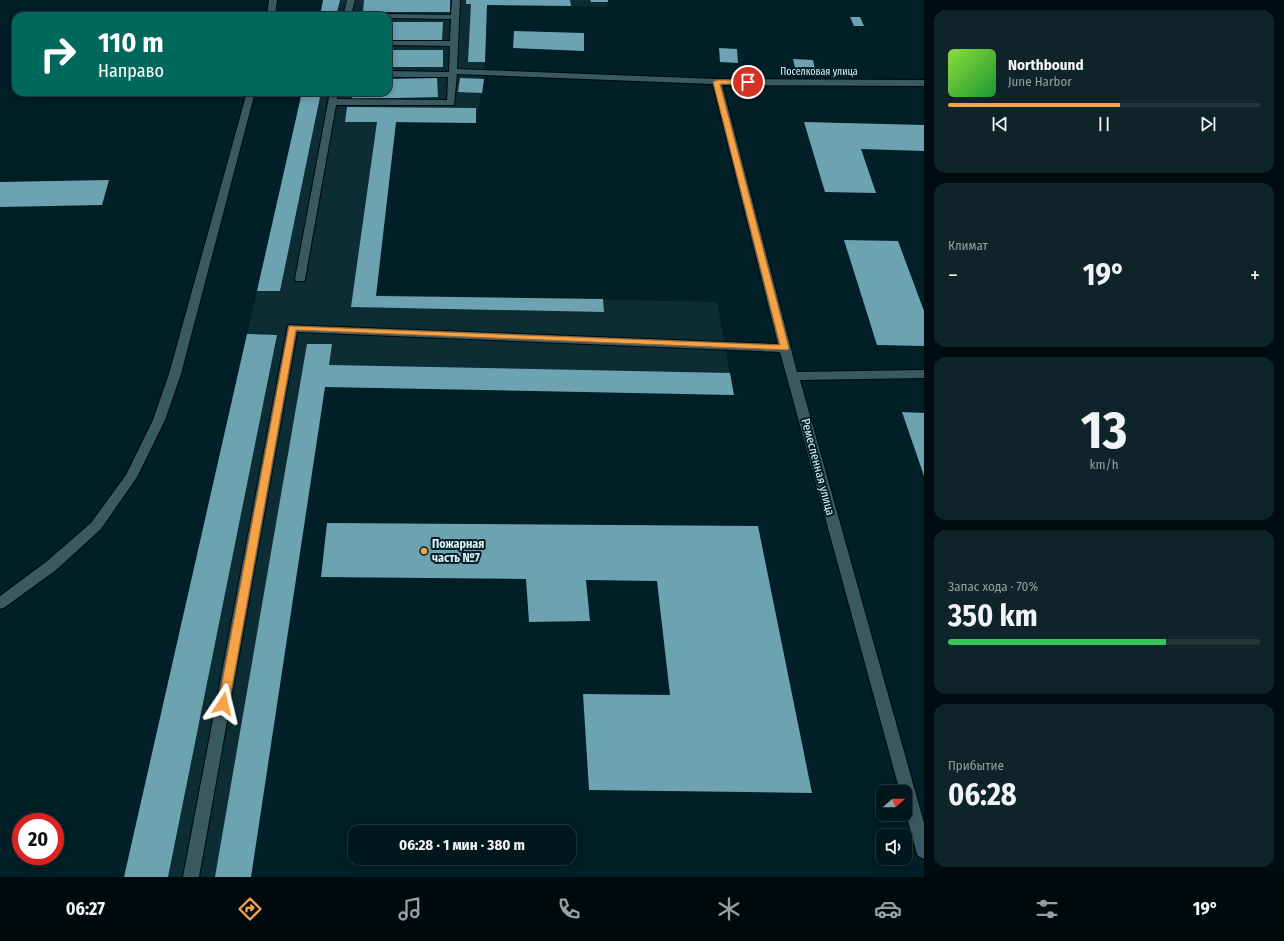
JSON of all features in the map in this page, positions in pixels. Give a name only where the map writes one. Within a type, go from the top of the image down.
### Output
[{"type":"street","points":[[272,12],[273,0]]},
{"type":"street","points":[[348,12],[350,0]]},
{"type":"street","points":[[332,102],[451,103],[456,0]]},
{"type":"street","points":[[392,16],[455,17]]},
{"type":"street","points":[[392,43],[454,44]]},
{"type":"street","name":"Поселковая улица","points":[[392,74],[453,73],[570,75],[717,82],[924,83]]},
{"type":"street","name":"Ремесленная улица","points":[[717,82],[785,348],[924,851]]},
{"type":"street","points":[[0,603],[51,566],[96,526],[131,477],[159,420],[175,374],[250,96]]},
{"type":"street","points":[[300,280],[333,96]]},
{"type":"street","points":[[191,877],[292,328],[785,348]]},
{"type":"street","points":[[793,376],[924,374]]},
{"type":"shaded area","points":[[323,0],[608,0],[606,7],[487,5],[484,79],[476,123],[396,123],[376,295],[717,302],[734,395],[325,387],[251,877],[124,877],[301,96],[392,96],[392,12],[321,12]]},
{"type":"building","points":[[323,0],[340,0],[337,12],[321,12]]},
{"type":"building","points":[[364,0],[450,0],[450,12],[363,12]]},
{"type":"building","points":[[466,0],[570,0],[571,6],[487,5],[485,62],[468,62],[471,4],[466,4]]},
{"type":"building","points":[[590,0],[608,0],[608,2],[591,2]]},
{"type":"building","points":[[850,17],[860,17],[864,26],[854,26]]},
{"type":"building","points":[[392,22],[443,22],[442,40],[392,40]]},
{"type":"building","points":[[514,31],[584,33],[584,51],[513,48]]},
{"type":"building","points":[[719,48],[737,49],[738,63],[720,62]]},
{"type":"building","points":[[392,50],[443,50],[443,67],[392,67]]},
{"type":"building","points":[[793,59],[813,60],[816,73],[796,72]]},
{"type":"building","points":[[437,78],[438,97],[352,99],[352,96],[392,96],[392,79]]},
{"type":"building","points":[[460,78],[484,79],[482,93],[458,92]]},
{"type":"building","points":[[301,96],[320,96],[280,291],[257,291]]},
{"type":"building","points":[[347,107],[476,108],[476,123],[396,122],[376,296],[603,299],[604,312],[351,307],[377,122],[345,122]]},
{"type":"building","points":[[804,122],[924,125],[924,151],[861,149],[876,193],[825,192]]},
{"type":"building","points":[[109,180],[102,205],[0,207],[0,182]]},
{"type":"building","points":[[844,240],[898,241],[924,311],[924,346],[877,345]]},
{"type":"building","points":[[247,334],[277,335],[168,877],[124,877]]},
{"type":"building","points":[[307,344],[332,344],[329,365],[730,373],[734,395],[325,387],[251,877],[215,877]]},
{"type":"building","points":[[902,412],[924,413],[924,476]]},
{"type":"building","points":[[327,523],[758,526],[812,793],[589,790],[583,694],[670,695],[657,581],[586,580],[590,621],[529,622],[526,579],[321,577]]},
{"type":"place","name":"Пожарная часть №7","points":[[424,551]]},
{"type":"route","points":[[223,704],[292,328],[785,348],[717,82],[748,82]]}]
